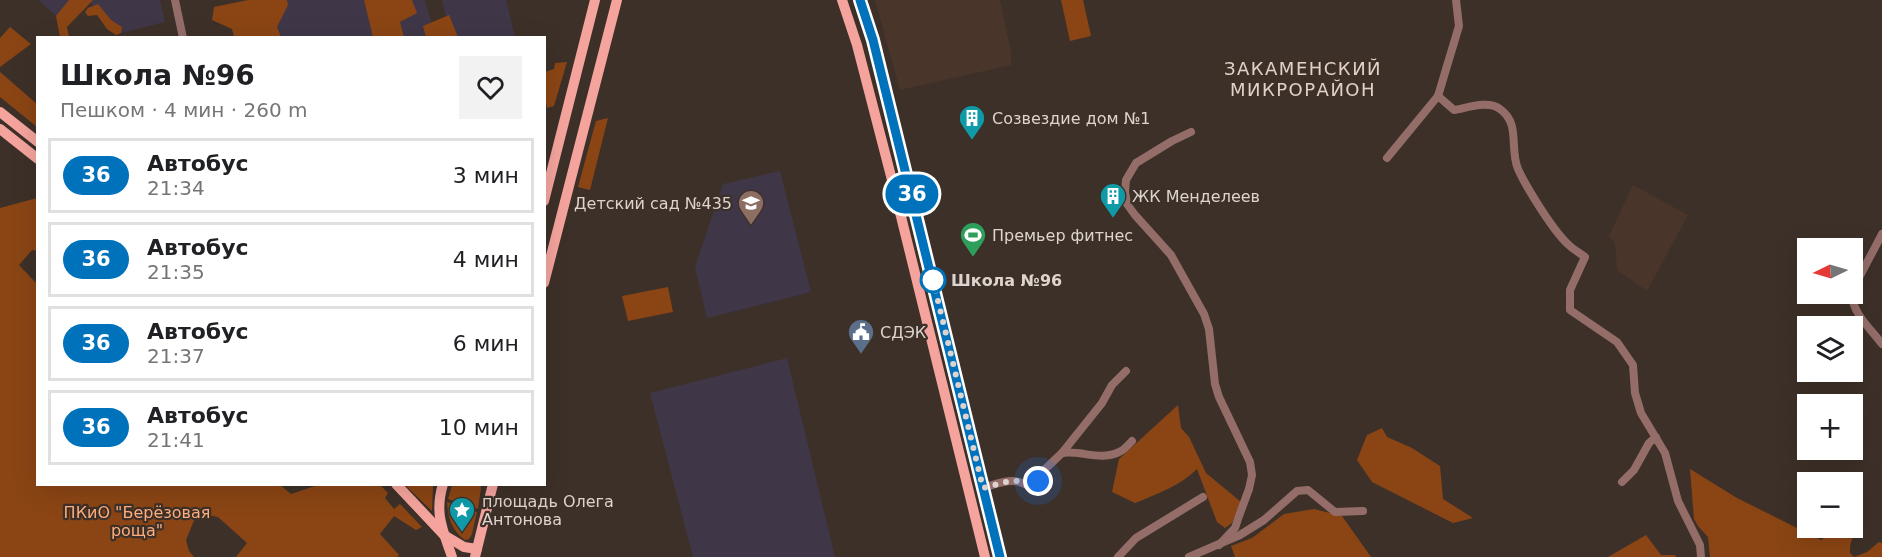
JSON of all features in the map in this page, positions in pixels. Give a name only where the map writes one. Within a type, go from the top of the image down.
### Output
[{"type":"main road","points":[[546,193],[596,0]]},
{"type":"main road","points":[[546,276],[617,0]]},
{"type":"main road","points":[[842,0],[857,45],[984,557]]},
{"type":"main road","points":[[860,0],[873,40],[921,229],[1000,557]]},
{"type":"main road","points":[[0,112],[36,140]]},
{"type":"main road","points":[[0,129],[36,157]]},
{"type":"main road","points":[[905,234],[921,229]]},
{"type":"main road","points":[[922,303],[938,299]]},
{"type":"main road","points":[[398,486],[444,534],[479,554],[492,486]]},
{"type":"main road","points":[[442,486],[439,519],[452,557]]},
{"type":"street","points":[[175,0],[183,36]]},
{"type":"street","points":[[1387,158],[1438,96],[1459,26],[1456,0]]},
{"type":"street","points":[[1438,96],[1454,110],[1486,105],[1499,108],[1513,125],[1513,151],[1518,168],[1552,224],[1569,246],[1585,257],[1570,290],[1570,310],[1617,342],[1633,365],[1635,393],[1641,413],[1665,453],[1678,501],[1700,545],[1701,557]]},
{"type":"street","points":[[1191,132],[1136,163],[1126,180],[1125,192],[1127,204],[1171,255],[1204,314],[1209,328],[1215,384],[1219,397],[1250,462],[1252,475],[1249,489],[1235,528],[1219,545]]},
{"type":"street","points":[[1863,271],[1882,234]]},
{"type":"street","points":[[1853,304],[1882,344]]},
{"type":"street","points":[[983,488],[1010,481],[1033,486],[1043,471],[1062,453],[1126,370]]},
{"type":"street","points":[[1622,482],[1634,470],[1648,443],[1656,437]]},
{"type":"street","points":[[1062,453],[1073,451],[1096,456],[1110,455],[1121,452],[1132,441]]},
{"type":"street","points":[[1189,557],[1240,535],[1264,520],[1297,491],[1308,490],[1335,512],[1363,511]]},
{"type":"street","points":[[1118,557],[1136,538],[1203,497]]},
{"type":"shaded area","points":[[38,0],[160,0],[165,22],[117,34],[89,1],[58,17]]},
{"type":"shaded area","points":[[278,0],[425,0],[436,36],[244,36]]},
{"type":"shaded area","points":[[442,0],[506,0],[515,36],[451,36]]},
{"type":"shaded area","points":[[875,0],[1000,0],[1011,52],[1011,65],[900,90]]},
{"type":"shaded area","name":"Детский сад №435","points":[[780,171],[811,292],[707,318],[695,267],[723,184]]},
{"type":"shaded area","points":[[1633,185],[1688,215],[1647,291],[1617,270],[1615,243],[1609,236]]},
{"type":"shaded area","points":[[787,358],[835,557],[693,557],[650,393]]},
{"type":"green space","points":[[69,0],[93,0],[67,27],[69,36],[60,36],[56,16]]},
{"type":"green space","points":[[248,0],[287,0],[288,5],[277,27],[281,36],[234,36],[232,29],[212,20],[214,7]]},
{"type":"green space","points":[[364,0],[412,0],[417,13],[400,22],[404,36],[373,36]]},
{"type":"green space","points":[[1061,0],[1083,0],[1091,36],[1070,41]]},
{"type":"green space","points":[[98,4],[111,20],[122,27],[121,33],[116,35],[107,29],[97,15],[88,16],[85,12],[88,8]]},
{"type":"green space","points":[[449,15],[458,36],[426,36],[423,26]]},
{"type":"green space","points":[[10,27],[31,44],[0,67],[0,38]]},
{"type":"green space","points":[[567,62],[554,106],[547,108],[546,72],[554,69],[555,63]]},
{"type":"green space","points":[[0,72],[36,103],[36,126],[0,97]]},
{"type":"green space","points":[[608,118],[590,190],[578,187],[596,121]]},
{"type":"green space","name":"ПКиО \"Берёзовая роща\"","points":[[36,198],[36,251],[32,250],[19,265],[36,283],[36,486],[281,486],[291,494],[315,486],[381,486],[388,493],[385,498],[394,509],[400,504],[422,527],[416,530],[394,516],[380,534],[399,555],[397,557],[236,557],[247,543],[218,517],[197,513],[186,540],[189,551],[194,557],[0,557],[0,208]]},
{"type":"green space","points":[[668,287],[673,312],[628,321],[622,296]]},
{"type":"green space","points":[[1178,405],[1181,428],[1189,437],[1206,473],[1241,502],[1232,523],[1225,528],[1217,522],[1197,469],[1176,485],[1135,503],[1112,492],[1119,459]]},
{"type":"green space","points":[[1382,428],[1387,437],[1412,448],[1440,466],[1443,499],[1473,518],[1453,523],[1372,482],[1357,460],[1367,435]]},
{"type":"green space","points":[[1690,469],[1737,498],[1797,528],[1797,538],[1821,540],[1853,538],[1850,553],[1854,557],[1710,557],[1708,537],[1694,519]]},
{"type":"green space","points":[[406,486],[433,486],[432,511]]},
{"type":"green space","points":[[452,486],[480,486],[478,509],[448,499]]},
{"type":"green space","points":[[447,502],[477,512],[469,539],[465,540],[454,528]]},
{"type":"green space","points":[[1314,509],[1342,516],[1371,557],[1235,557],[1231,546],[1252,538],[1284,514]]},
{"type":"green space","points":[[1646,535],[1661,555],[1675,555],[1676,557],[1608,557]]},
{"type":"green space","points":[[1879,542],[1882,543],[1882,557],[1854,557],[1867,552]]},
{"type":"bus line","name":"36","points":[[860,0],[873,40],[1000,557]]},
{"type":"place","name":"Созвездие дом №1","points":[[972,141]]},
{"type":"place","name":"ЖК Менделеев","points":[[1113,219]]},
{"type":"place","name":"Детский сад №435","points":[[751,226]]},
{"type":"place","name":"Премьер фитнес","points":[[973,258]]},
{"type":"place","name":"Школа №96","points":[[933,280]]},
{"type":"place","name":"СДЭК","points":[[861,355]]},
{"type":"place","name":"площадь Олега Антонова","points":[[462,533]]},
{"type":"district","name":"ЗАКАМЕНСКИЙ МИКРОРАЙОН","points":[[1303,79]]},
{"type":"route","points":[[933,280],[983,488],[1010,481],[1033,486],[1038,481]]}]
